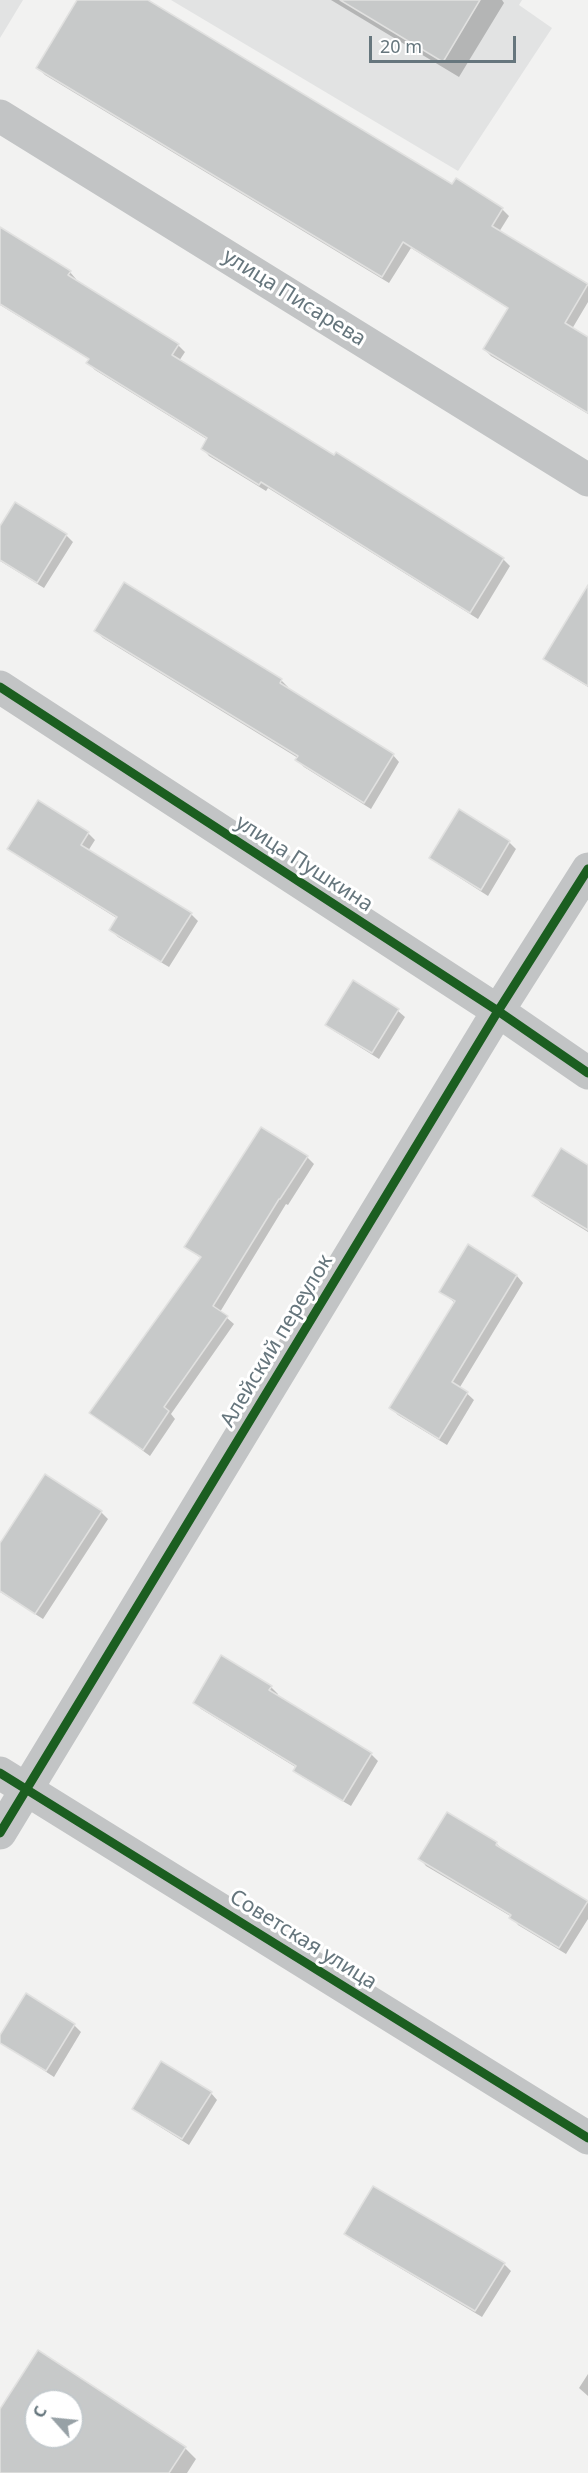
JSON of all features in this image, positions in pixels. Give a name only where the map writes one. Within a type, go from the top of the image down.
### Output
[{"type":"street","name":"улица Писарева","points":[[0,116],[588,480]]},
{"type":"street","name":"улица Пушкина","points":[[0,687],[498,1011],[588,1073]]},
{"type":"street","name":"Алейский переулок","points":[[0,1833],[13,1781],[588,869]]},
{"type":"street","name":"Советская улица","points":[[13,1781],[588,2138]]},
{"type":"shaded area","points":[[0,0],[23,0],[0,38]]},
{"type":"shaded area","points":[[171,0],[522,0],[519,5],[552,28],[458,171]]},
{"type":"building","points":[[77,0],[148,0],[452,184],[456,178],[503,208],[492,226],[588,284],[565,323],[588,337],[588,413],[483,349],[508,308],[403,242],[382,277],[36,68]]},
{"type":"building","points":[[340,0],[480,0],[443,62]]},
{"type":"building","points":[[0,227],[71,271],[68,275],[179,344],[172,355],[334,455],[336,452],[504,558],[470,613],[261,482],[259,485],[201,449],[207,438],[86,363],[89,359],[0,304]]},
{"type":"building","points":[[15,502],[67,534],[37,583],[0,560],[0,526]]},
{"type":"building","points":[[124,582],[282,679],[280,683],[394,754],[364,803],[295,760],[298,756],[94,631]]},
{"type":"building","points":[[588,585],[588,686],[543,659]]},
{"type":"building","points":[[38,800],[89,832],[81,845],[192,913],[161,962],[109,930],[117,917],[7,849]]},
{"type":"building","points":[[459,809],[510,841],[481,890],[429,858]]},
{"type":"building","points":[[353,980],[399,1009],[372,1053],[325,1025]]},
{"type":"building","points":[[261,1127],[308,1156],[213,1306],[228,1316],[164,1407],[169,1411],[143,1450],[89,1413],[201,1257],[184,1247]]},
{"type":"building","points":[[561,1148],[588,1165],[588,1230],[532,1196]]},
{"type":"building","points":[[468,1244],[517,1275],[452,1382],[468,1392],[439,1439],[389,1408],[455,1301],[439,1292]]},
{"type":"building","points":[[45,1474],[102,1511],[35,1614],[0,1591],[0,1543]]},
{"type":"building","points":[[221,1655],[272,1686],[269,1690],[372,1753],[343,1801],[293,1771],[296,1766],[193,1703]]},
{"type":"building","points":[[447,1812],[588,1901],[559,1948],[509,1918],[511,1915],[418,1859]]},
{"type":"building","points":[[26,1993],[75,2024],[46,2071],[0,2043],[0,2035]]},
{"type":"building","points":[[161,2061],[212,2092],[182,2139],[132,2109]]},
{"type":"building","points":[[373,2186],[505,2263],[475,2311],[344,2234]]},
{"type":"building","points":[[38,2350],[186,2447],[169,2473],[0,2473],[0,2409]]},
{"type":"cycle path","points":[[0,687],[498,1011],[588,1073]]},
{"type":"cycle path","points":[[0,1833],[498,1011],[588,869]]},
{"type":"cycle path","points":[[0,1773],[588,2138]]}]
